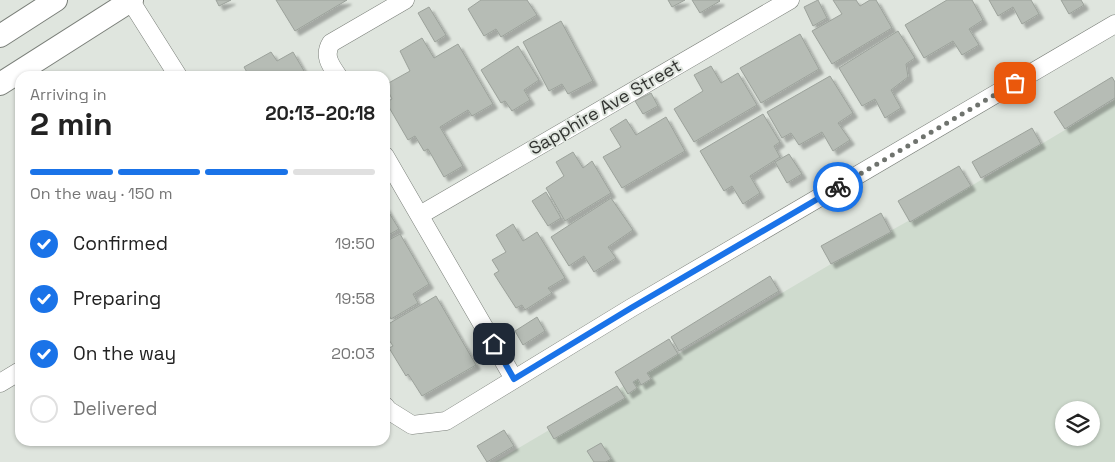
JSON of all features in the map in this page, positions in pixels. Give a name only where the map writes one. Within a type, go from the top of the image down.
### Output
[{"type":"main road","points":[[0,36],[56,0]]},
{"type":"main road","points":[[20,71],[131,0]]},
{"type":"main road","points":[[0,84],[15,74]]},
{"type":"street","points":[[131,0],[175,71]]},
{"type":"street","points":[[335,71],[328,57],[331,44],[405,0]]},
{"type":"street","name":"Sapphire Ave Street","points":[[420,215],[790,0]]},
{"type":"street","points":[[390,411],[412,425],[446,421],[631,308],[1115,24]]},
{"type":"street","points":[[390,164],[514,379]]},
{"type":"street","points":[[0,384],[15,374]]},
{"type":"shaded area","points":[[1115,100],[1115,462],[495,462],[831,264],[971,186]]},
{"type":"building","points":[[216,0],[231,0],[219,6]]},
{"type":"building","points":[[276,0],[347,0],[295,31]]},
{"type":"building","points":[[481,0],[527,0],[537,15],[501,37],[496,29],[484,36],[468,9]]},
{"type":"building","points":[[668,0],[685,0],[672,7]]},
{"type":"building","points":[[692,0],[719,0],[720,1],[700,13]]},
{"type":"building","points":[[818,0],[827,18],[813,26],[804,7]]},
{"type":"building","points":[[833,0],[856,0],[860,6],[870,0],[876,0],[892,28],[832,64],[812,31],[842,14]]},
{"type":"building","points":[[947,0],[972,0],[983,20],[969,29],[979,45],[962,55],[953,41],[924,58],[905,25]]},
{"type":"building","points":[[989,0],[1031,0],[1039,14],[1022,24],[1013,7],[998,16]]},
{"type":"building","points":[[1061,0],[1081,0],[1084,5],[1069,14]]},
{"type":"building","points":[[429,7],[446,35],[435,42],[418,13]]},
{"type":"building","points":[[561,21],[593,81],[568,94],[562,84],[549,91],[523,42]]},
{"type":"building","points":[[898,31],[915,58],[906,64],[908,77],[891,90],[901,108],[885,118],[875,99],[862,106],[839,68]]},
{"type":"building","points":[[800,34],[819,69],[761,103],[740,68]]},
{"type":"building","points":[[422,38],[434,58],[458,44],[493,104],[472,116],[468,110],[440,127],[463,166],[444,177],[428,149],[424,151],[415,136],[408,140],[390,109],[390,100],[392,99],[390,95],[390,82],[410,71],[400,51]]},
{"type":"building","points":[[518,46],[539,80],[524,90],[530,100],[512,111],[505,101],[501,103],[481,70]]},
{"type":"building","points":[[271,52],[277,61],[293,52],[304,71],[246,71],[244,67]]},
{"type":"building","points":[[711,66],[721,83],[738,73],[757,105],[694,142],[674,109],[703,91],[694,75]]},
{"type":"building","points":[[830,76],[853,113],[838,123],[850,140],[833,151],[822,132],[799,145],[791,133],[782,138],[767,112]]},
{"type":"building","points":[[1112,77],[1115,82],[1115,98],[1065,129],[1054,112]]},
{"type":"building","points":[[651,93],[658,106],[643,114],[635,101]]},
{"type":"building","points":[[763,114],[780,142],[774,146],[780,157],[750,176],[760,193],[743,204],[732,186],[724,191],[700,151]]},
{"type":"building","points":[[666,117],[685,151],[622,188],[603,157],[621,147],[610,129],[626,119],[636,135]]},
{"type":"building","points":[[1032,128],[1041,144],[981,178],[972,162]]},
{"type":"building","points":[[573,152],[583,168],[592,161],[611,193],[565,221],[546,188],[564,176],[556,162]]},
{"type":"building","points":[[789,154],[802,174],[787,183],[775,162]]},
{"type":"building","points":[[959,166],[971,186],[910,222],[898,201]]},
{"type":"building","points":[[546,192],[561,218],[548,226],[532,201]]},
{"type":"building","points":[[611,198],[633,230],[608,247],[616,258],[594,272],[584,256],[569,266],[551,237]]},
{"type":"building","points":[[881,213],[891,232],[831,264],[821,246]]},
{"type":"building","points":[[390,214],[399,229],[390,234]]},
{"type":"building","points":[[513,224],[523,241],[537,232],[565,278],[548,288],[552,293],[525,310],[522,305],[516,308],[494,274],[499,271],[492,260],[506,252],[496,235]]},
{"type":"building","points":[[400,234],[429,284],[413,294],[418,303],[391,319],[390,317],[390,239]]},
{"type":"building","points":[[770,276],[779,291],[679,351],[671,337]]},
{"type":"building","points":[[436,296],[476,365],[422,396],[408,374],[406,376],[390,350],[393,346],[390,342],[390,323]]},
{"type":"building","points":[[537,317],[545,331],[523,345],[515,331]]},
{"type":"building","points":[[669,339],[678,354],[647,373],[651,379],[641,385],[638,379],[633,382],[637,388],[628,394],[615,372]]},
{"type":"building","points":[[617,386],[625,398],[554,439],[547,427]]},
{"type":"building","points":[[504,430],[514,446],[487,462],[477,446]]},
{"type":"building","points":[[601,443],[611,459],[606,462],[594,462],[587,451]]},
{"type":"way so far","points":[[838,187],[1015,83]]},
{"type":"route","points":[[494,344],[514,379],[838,187]]}]
